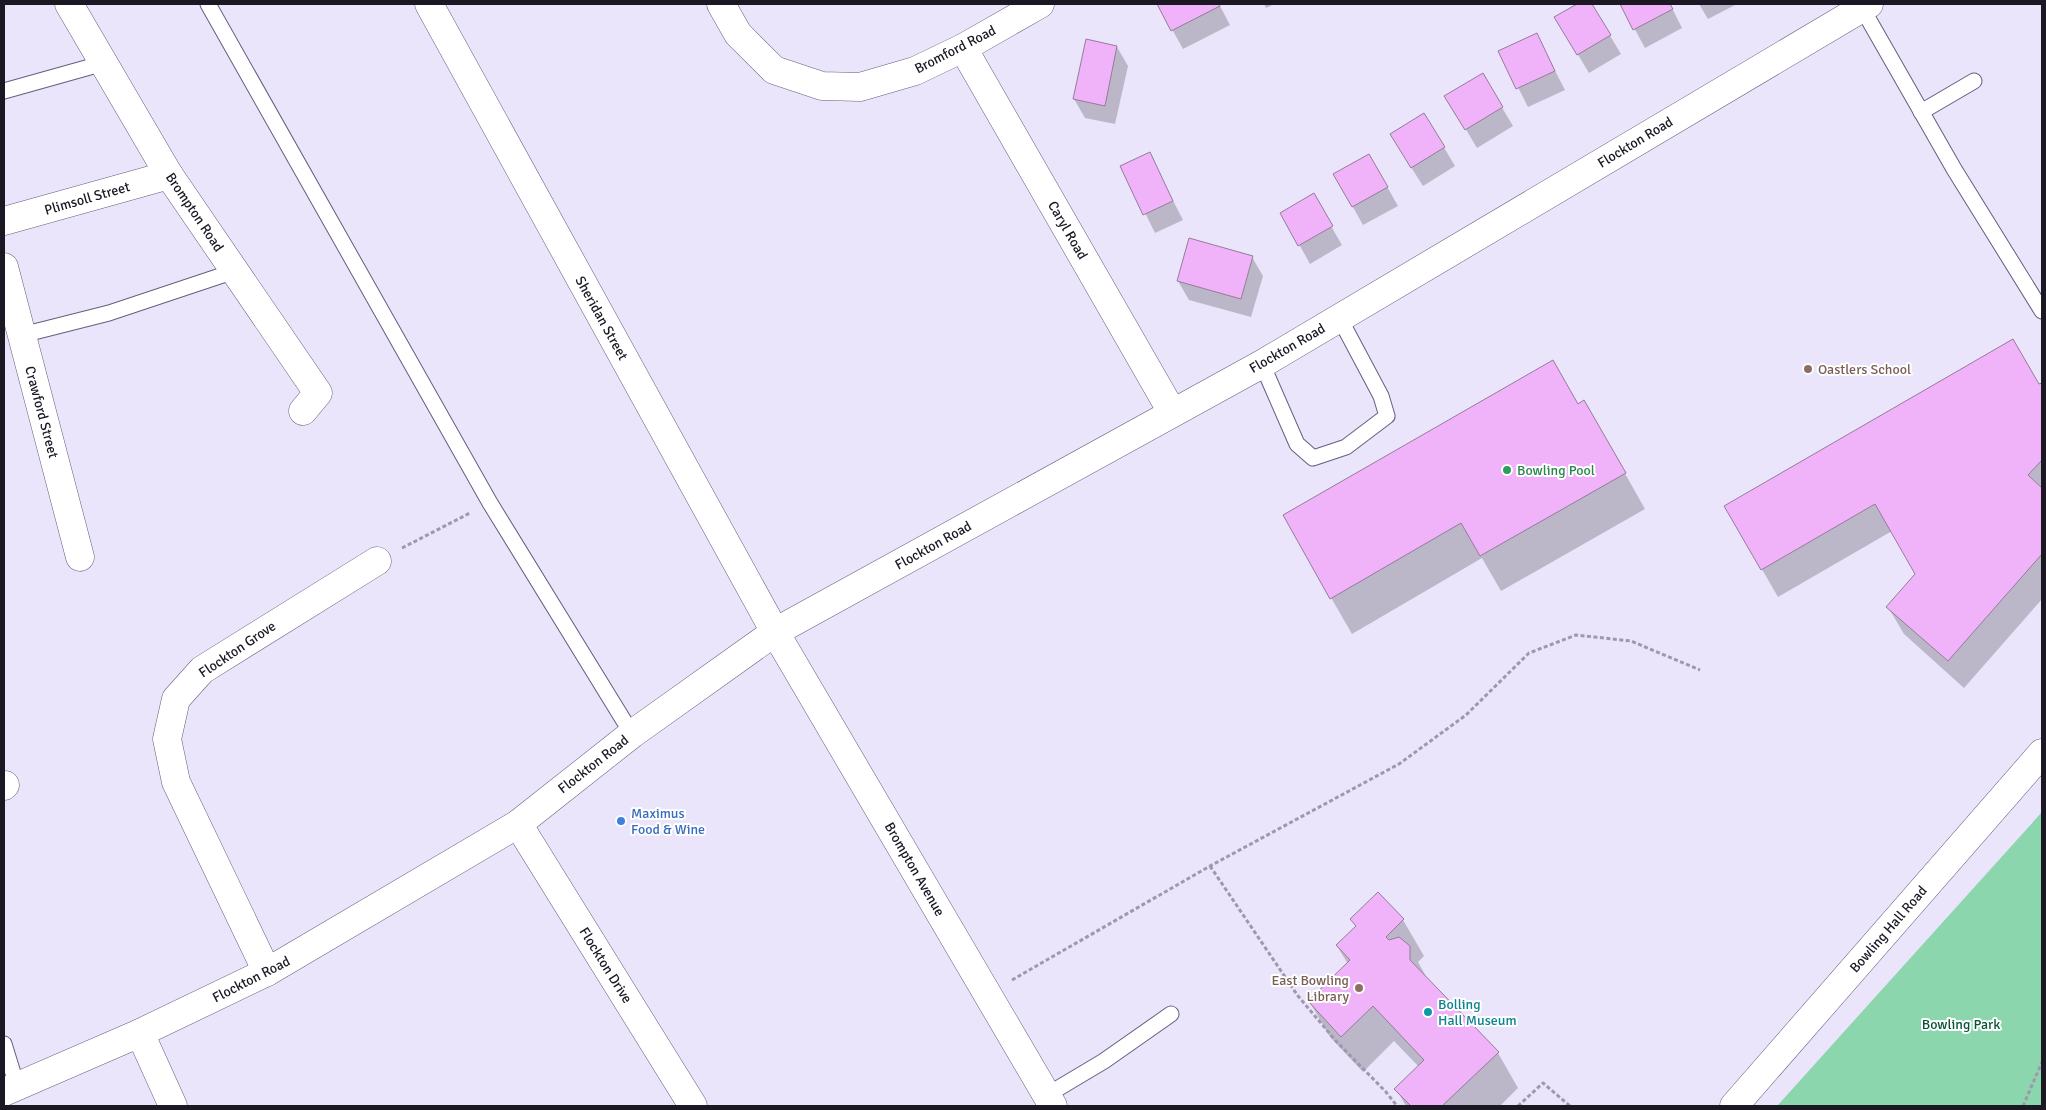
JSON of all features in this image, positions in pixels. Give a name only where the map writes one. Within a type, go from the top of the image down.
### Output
[{"type":"street","name":"Brompton Road","points":[[69,4],[169,175],[318,393],[303,411]]},
{"type":"street","name":"Sheridan Street","points":[[429,4],[775,632]]},
{"type":"street","name":"Bromford Road","points":[[721,4],[738,34],[774,70],[822,86],[860,87],[915,71],[963,48],[1040,4]]},
{"type":"street","name":"Flockton Road","points":[[10,1089],[140,1033],[267,972],[518,824],[632,734],[775,632],[1262,364],[1866,6]]},
{"type":"street","name":"Caryl Road","points":[[963,48],[1172,412]]},
{"type":"street","name":"Plimsoll Street","points":[[4,221],[169,175]]},
{"type":"street","name":"Crawford Street","points":[[4,267],[80,557]]},
{"type":"street","name":"Flockton Grove","points":[[267,972],[176,782],[167,739],[176,699],[202,670],[377,558]]},
{"type":"street","name":"Brompton Avenue","points":[[775,632],[1050,1101]]},
{"type":"street","name":"Bowling Hall Road","points":[[1734,1106],[2042,752]]},
{"type":"street","name":"Flockton Drive","points":[[518,824],[693,1106]]},
{"type":"street","points":[[140,1033],[173,1106]]},
{"type":"lane","points":[[208,4],[490,503],[632,734]]},
{"type":"lane","points":[[1866,6],[1921,112],[2042,311]]},
{"type":"lane","points":[[4,91],[104,63]]},
{"type":"lane","points":[[1921,112],[1974,80]]},
{"type":"lane","points":[[22,335],[109,313],[235,271]]},
{"type":"lane","points":[[1262,364],[1297,444],[1313,458],[1346,447],[1387,416],[1381,396],[1339,317]]},
{"type":"lane","points":[[1050,1101],[1171,1014]]},
{"type":"lane","points":[[4,1044],[10,1089]]},
{"type":"path","points":[[377,558],[490,503]]},
{"type":"path","points":[[988,995],[1210,866],[1399,764],[1466,715],[1529,653],[1576,635],[1631,641],[1700,670]]},
{"type":"path","points":[[1210,866],[1298,996],[1336,1041],[1386,1092],[1397,1106]]},
{"type":"path","points":[[2023,1106],[2042,1062]]},
{"type":"path","points":[[1518,1106],[1543,1083],[1570,1106]]},
{"type":"green space","name":"Bowling Park","points":[[2042,812],[2042,1106],[1777,1106]]},
{"type":"building","points":[[1157,4],[1219,4],[1220,6],[1171,31]]},
{"type":"building","points":[[1577,4],[1592,4],[1611,35],[1577,55],[1554,17]]},
{"type":"building","points":[[1620,4],[1670,4],[1673,9],[1633,30]]},
{"type":"building","points":[[1537,33],[1555,71],[1516,89],[1498,51]]},
{"type":"building","points":[[1086,39],[1117,46],[1105,106],[1073,99]]},
{"type":"building","points":[[1483,73],[1503,107],[1465,130],[1444,96]]},
{"type":"building","points":[[1424,113],[1445,147],[1411,168],[1390,134]]},
{"type":"building","points":[[1150,152],[1173,201],[1143,215],[1120,166]]},
{"type":"building","points":[[1369,154],[1388,187],[1352,207],[1333,174]]},
{"type":"building","points":[[1314,193],[1333,226],[1298,246],[1280,213]]},
{"type":"building","points":[[1189,238],[1253,256],[1241,299],[1177,281]]},
{"type":"building","points":[[2013,339],[2039,384],[2042,383],[2042,460],[2028,475],[2042,488],[2042,554],[1948,661],[1886,607],[1915,574],[1875,504],[1761,570],[1724,506]]},
{"type":"building","points":[[1553,360],[1578,404],[1584,400],[1626,473],[1480,556],[1461,523],[1330,599],[1283,515]]},
{"type":"building","points":[[1378,892],[1404,919],[1386,937],[1389,940],[1399,937],[1410,946],[1410,960],[1499,1052],[1442,1106],[1411,1106],[1394,1089],[1424,1060],[1373,1006],[1341,1037],[1308,1001],[1350,960],[1336,945],[1356,926],[1350,919]]},
{"type":"place","name":"Oastlers School","points":[[1808,369]]},
{"type":"place","name":"Bowling Pool","points":[[1507,470]]},
{"type":"place","name":"Maximus Food & Wine","points":[[621,821]]},
{"type":"place","name":"East Bowling Library","points":[[1359,988]]},
{"type":"place","name":"Bolling Hall Museum","points":[[1428,1012]]}]
